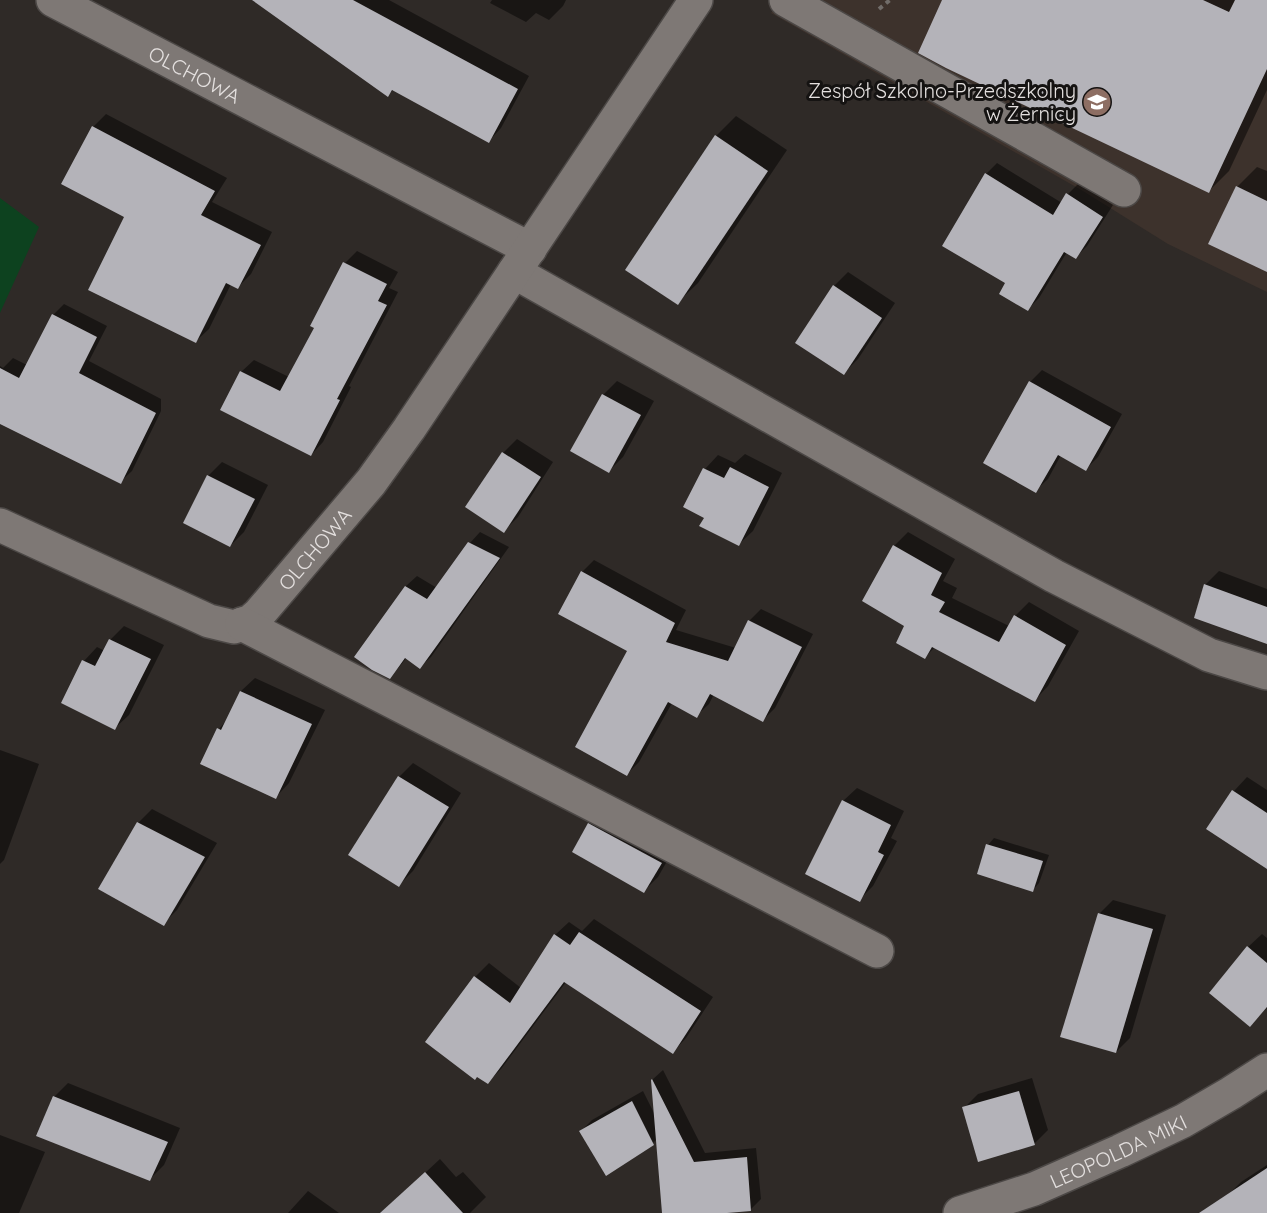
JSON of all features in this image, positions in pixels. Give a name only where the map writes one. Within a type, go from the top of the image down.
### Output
[{"type":"street","name":"OLCHOWA","points":[[53,0],[522,260]]},
{"type":"street","name":"OLCHOWA","points":[[242,624],[251,621],[268,605],[371,482],[409,429],[696,0]]},
{"type":"street","points":[[786,0],[1124,190]]},
{"type":"street","points":[[522,260],[1054,576],[1209,655],[1267,673]]},
{"type":"street","points":[[0,525],[209,621],[234,627],[242,624],[877,951]]},
{"type":"street","name":"LEOPOLDA MIKI","points":[[960,1213],[1034,1189],[1119,1151],[1183,1121],[1267,1070]]},
{"type":"shaded area","name":"Zespół Szkolno-Przedszkolny w Żernicy","points":[[780,0],[1267,0],[1267,292],[1168,244],[1083,191],[771,13]]},
{"type":"green space","points":[[0,198],[39,227],[0,313]]},
{"type":"building","points":[[252,0],[353,0],[518,89],[489,143],[392,90],[388,97]]},
{"type":"building","points":[[942,0],[1203,0],[1229,12],[1235,0],[1267,0],[1267,69],[1209,193],[918,53]]},
{"type":"building","points":[[92,126],[215,191],[201,215],[261,245],[238,289],[226,283],[196,343],[88,290],[124,217],[61,184]]},
{"type":"building","points":[[715,135],[768,171],[678,305],[625,270]]},
{"type":"building","points":[[985,173],[1053,215],[1066,193],[1103,217],[1076,259],[1064,252],[1028,311],[999,294],[1005,283],[942,246]]},
{"type":"building","points":[[1236,186],[1267,201],[1267,272],[1208,244]]},
{"type":"building","points":[[343,262],[387,284],[378,301],[387,305],[337,399],[340,400],[311,456],[220,410],[240,371],[280,391],[314,328],[310,326]]},
{"type":"building","points":[[833,285],[882,318],[844,375],[795,343]]},
{"type":"building","points":[[52,314],[97,337],[79,373],[156,413],[121,484],[0,424],[0,368],[19,378]]},
{"type":"building","points":[[1029,381],[1111,427],[1086,471],[1058,455],[1036,493],[983,463]]},
{"type":"building","points":[[602,394],[641,415],[609,473],[570,451]]},
{"type":"building","points":[[502,452],[541,477],[504,533],[465,507]]},
{"type":"building","points":[[730,467],[769,487],[739,546],[699,526],[704,518],[683,507],[703,468],[724,478]]},
{"type":"building","points":[[207,475],[255,499],[230,547],[183,523]]},
{"type":"building","points":[[468,542],[500,558],[420,669],[405,658],[390,679],[354,657],[405,586],[427,599]]},
{"type":"building","points":[[893,545],[942,573],[931,595],[945,602],[939,612],[999,642],[1014,615],[1066,645],[1035,702],[932,647],[925,659],[896,643],[904,626],[862,601]]},
{"type":"building","points":[[581,571],[675,623],[666,642],[728,661],[748,620],[802,647],[763,722],[710,694],[697,718],[668,702],[627,776],[575,747],[627,651],[558,614]]},
{"type":"building","points":[[1204,584],[1267,607],[1267,644],[1194,618]]},
{"type":"building","points":[[109,639],[151,659],[115,730],[61,703],[82,660],[95,666]]},
{"type":"building","points":[[240,691],[312,724],[276,799],[200,764],[217,728],[221,730]]},
{"type":"building","points":[[398,776],[449,807],[399,887],[348,855]]},
{"type":"building","points":[[1232,790],[1267,813],[1267,869],[1206,829]]},
{"type":"building","points":[[842,800],[891,825],[878,852],[884,855],[860,902],[805,874]]},
{"type":"building","points":[[137,822],[205,857],[164,926],[98,889]]},
{"type":"building","points":[[588,823],[662,863],[644,893],[572,852]]},
{"type":"building","points":[[986,844],[1043,861],[1033,892],[977,874]]},
{"type":"building","points":[[1098,913],[1153,929],[1116,1053],[1060,1037]]},
{"type":"building","points":[[579,932],[701,1011],[673,1054],[564,982],[488,1084],[477,1077],[475,1080],[425,1042],[474,976],[510,1003],[554,934],[570,945]]},
{"type":"building","points":[[1247,946],[1267,963],[1267,1007],[1250,1027],[1209,993]]},
{"type":"building","points":[[652,1079],[694,1162],[747,1157],[751,1211],[662,1213]]},
{"type":"building","points":[[1019,1091],[1035,1145],[978,1162],[962,1107]]},
{"type":"building","points":[[53,1096],[168,1142],[150,1181],[36,1136]]},
{"type":"building","points":[[632,1101],[654,1145],[606,1176],[579,1131]]},
{"type":"building","points":[[1267,1168],[1267,1213],[1199,1213]]},
{"type":"building","points":[[425,1172],[463,1213],[380,1213]]},
{"type":"place","name":"Zespół Szkolno-Przedszkolny w Żernicy","points":[[1097,102]]}]
